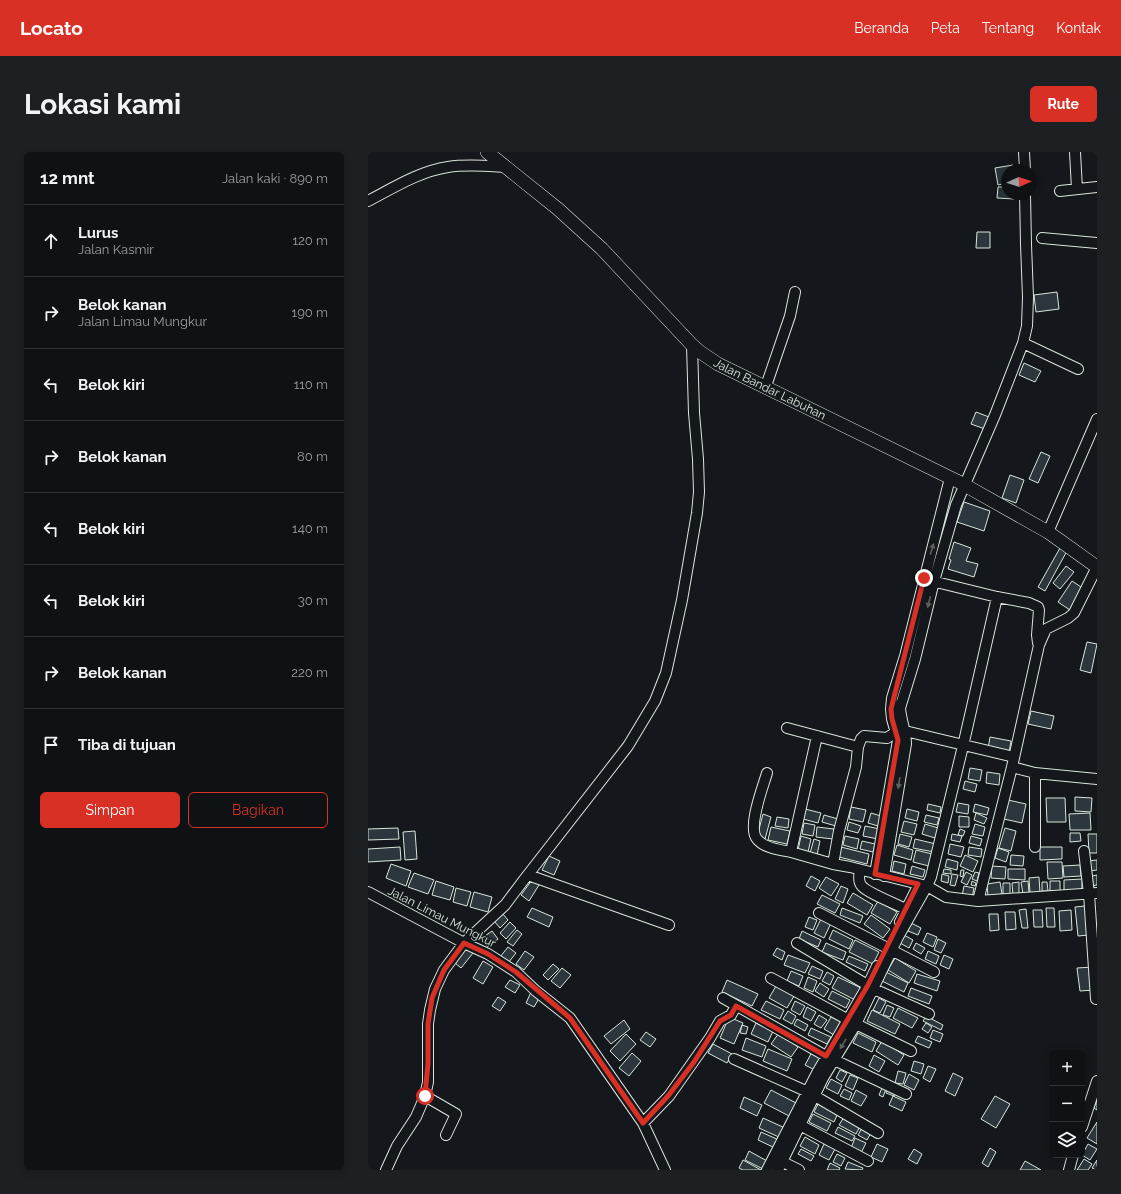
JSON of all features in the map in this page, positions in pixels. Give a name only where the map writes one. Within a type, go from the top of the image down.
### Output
[{"type":"main road","name":"Jalan Bandar Labuhan","points":[[487,152],[558,209],[602,249],[700,352],[718,364],[766,386],[964,485],[1048,532],[1097,567]]},
{"type":"street","points":[[1024,152],[1025,164]]},
{"type":"street","points":[[1075,152],[1077,189]]},
{"type":"street","points":[[368,201],[403,183],[447,167],[507,167]]},
{"type":"street","points":[[1060,191],[1097,187]]},
{"type":"street","points":[[880,875],[902,744],[898,740],[901,731],[900,708],[915,659],[934,581],[956,505],[995,415],[1023,343],[1027,326],[1028,297],[1025,200]]},
{"type":"street","points":[[1042,238],[1097,243]]},
{"type":"street","points":[[766,386],[788,322],[795,292]]},
{"type":"street","points":[[1023,343],[1078,370]]},
{"type":"street","points":[[386,1170],[397,1146],[416,1117],[425,1096],[428,1063],[428,1024],[432,998],[444,970],[464,943],[505,905],[628,746],[655,701],[666,674],[682,600],[697,514],[699,492],[694,413],[692,345]]},
{"type":"street","points":[[1048,532],[1097,419]]},
{"type":"street","points":[[901,731],[892,719],[892,698],[905,656],[950,478]]},
{"type":"street","points":[[938,527],[948,530]]},
{"type":"street","points":[[978,901],[1013,762],[1039,645],[1046,629],[1059,623],[1074,613],[1097,567]]},
{"type":"street","points":[[924,578],[997,597],[1029,603],[1038,607],[1037,635],[1039,645]]},
{"type":"street","points":[[889,949],[923,885],[939,846],[964,746],[997,597]]},
{"type":"street","points":[[787,728],[858,747]]},
{"type":"street","points":[[832,864],[856,767],[858,747],[864,736],[886,738],[901,731],[964,746],[1013,762],[1035,773],[1097,779]]},
{"type":"street","points":[[791,852],[800,805],[817,736]]},
{"type":"street","points":[[767,773],[755,816],[754,825],[755,836],[769,846],[832,864],[923,885],[946,897],[978,901],[1093,894]]},
{"type":"street","points":[[1035,773],[1035,847]]},
{"type":"street","points":[[1084,851],[1093,894],[1096,999]]},
{"type":"street","points":[[860,870],[859,876],[861,886],[867,891],[906,909]]},
{"type":"street","points":[[528,875],[669,925]]},
{"type":"street","points":[[767,1170],[778,1163],[796,1123],[830,1058],[871,987],[906,909],[923,885]]},
{"type":"street","name":"Jalan Limau Mungkur","points":[[368,892],[464,943],[488,954],[516,972],[570,1018],[643,1123],[665,1170]]},
{"type":"street","points":[[818,913],[934,972]]},
{"type":"street","points":[[797,943],[871,987],[929,1014]]},
{"type":"street","points":[[771,978],[852,1022],[911,1051]]},
{"type":"street","points":[[723,998],[830,1058],[906,1094]]},
{"type":"street","points":[[643,1123],[668,1096],[698,1056],[720,1021],[731,1015],[736,1006]]},
{"type":"street","points":[[734,1059],[811,1094],[878,1133]]},
{"type":"street","points":[[1084,1122],[1097,1081]]},
{"type":"street","points":[[425,1096],[456,1114],[446,1135]]},
{"type":"street","points":[[796,1123],[868,1161]]},
{"type":"street","points":[[1069,1170],[1073,1158]]},
{"type":"street","points":[[778,1163],[799,1170]]},
{"type":"building","points":[[1001,167],[1001,184],[998,185],[995,168]]},
{"type":"building","points":[[998,187],[1001,187],[1001,198],[997,198]]},
{"type":"building","points":[[977,232],[990,232],[990,248],[976,248]]},
{"type":"building","points":[[1057,292],[1059,309],[1036,312],[1034,295]]},
{"type":"building","points":[[1024,363],[1041,371],[1035,382],[1019,375]]},
{"type":"building","points":[[976,412],[989,417],[985,429],[971,424]]},
{"type":"building","points":[[1041,452],[1050,456],[1038,483],[1029,479]]},
{"type":"building","points":[[1010,475],[1024,480],[1016,503],[1002,498]]},
{"type":"building","points":[[964,502],[990,511],[984,531],[957,522]]},
{"type":"building","points":[[954,542],[971,548],[966,561],[978,564],[974,577],[948,569]]},
{"type":"building","points":[[1060,548],[1067,551],[1045,591],[1038,587]]},
{"type":"building","points":[[1066,566],[1074,572],[1060,589],[1053,583]]},
{"type":"building","points":[[1072,581],[1084,589],[1070,610],[1058,602]]},
{"type":"building","points":[[1087,642],[1097,644],[1091,673],[1080,670]]},
{"type":"building","points":[[1031,711],[1054,716],[1051,729],[1028,724]]},
{"type":"building","points":[[990,737],[1011,741],[1009,753],[988,749]]},
{"type":"building","points":[[970,768],[982,770],[980,781],[968,779]]},
{"type":"building","points":[[987,772],[1000,774],[999,785],[986,783]]},
{"type":"building","points":[[965,781],[977,784],[975,792],[963,789]]},
{"type":"building","points":[[1075,797],[1092,798],[1091,812],[1075,811]]},
{"type":"building","points":[[1046,798],[1065,798],[1066,822],[1047,822]]},
{"type":"building","points":[[1008,800],[1026,804],[1022,823],[1004,819]]},
{"type":"building","points":[[958,803],[969,805],[968,814],[956,812]]},
{"type":"building","points":[[928,804],[941,807],[940,813],[927,810]]},
{"type":"building","points":[[975,804],[989,808],[987,815],[973,812]]},
{"type":"building","points":[[851,807],[866,810],[863,822],[849,819]]},
{"type":"building","points":[[805,809],[821,813],[818,823],[803,819]]},
{"type":"building","points":[[907,809],[919,812],[917,821],[905,818]]},
{"type":"building","points":[[871,813],[881,816],[878,826],[868,823]]},
{"type":"building","points":[[976,813],[987,818],[984,824],[974,820]]},
{"type":"building","points":[[1090,813],[1091,830],[1070,830],[1069,814]]},
{"type":"building","points":[[763,814],[771,817],[765,839],[757,837]]},
{"type":"building","points":[[824,815],[838,819],[836,826],[822,822]]},
{"type":"building","points":[[926,815],[939,818],[937,825],[924,822]]},
{"type":"building","points":[[959,816],[969,817],[969,827],[959,827]]},
{"type":"building","points":[[777,817],[789,819],[788,828],[775,826]]},
{"type":"building","points":[[904,821],[917,824],[914,835],[901,832]]},
{"type":"building","points":[[849,822],[861,826],[858,833],[847,830]]},
{"type":"building","points":[[804,823],[815,825],[813,836],[802,834]]},
{"type":"building","points":[[925,824],[938,828],[935,838],[922,834]]},
{"type":"building","points":[[975,824],[985,827],[983,836],[972,834]]},
{"type":"building","points":[[865,826],[880,829],[878,839],[863,836]]},
{"type":"building","points":[[771,827],[790,831],[787,844],[768,840]]},
{"type":"building","points":[[817,827],[834,829],[833,839],[816,837]]},
{"type":"building","points":[[398,828],[399,839],[368,840],[368,829]]},
{"type":"building","points":[[1005,828],[1016,831],[1011,851],[999,848]]},
{"type":"building","points":[[960,829],[965,831],[963,836],[958,835]]},
{"type":"building","points":[[415,831],[417,859],[405,860],[403,832]]},
{"type":"building","points":[[1070,833],[1080,833],[1081,841],[1070,842]]},
{"type":"building","points":[[900,834],[912,837],[909,847],[898,844]]},
{"type":"building","points":[[952,834],[962,836],[960,842],[951,840]]},
{"type":"building","points":[[1088,834],[1097,834],[1097,853],[1089,853]]},
{"type":"building","points":[[801,836],[811,839],[808,852],[798,850]]},
{"type":"building","points":[[845,836],[859,839],[857,849],[843,845]]},
{"type":"building","points":[[971,836],[982,839],[980,846],[969,843]]},
{"type":"building","points":[[814,839],[820,841],[817,855],[810,853]]},
{"type":"building","points":[[915,839],[936,844],[934,852],[913,848]]},
{"type":"building","points":[[862,841],[875,844],[873,852],[860,849]]},
{"type":"building","points":[[950,844],[964,847],[961,857],[948,854]]},
{"type":"building","points":[[897,845],[913,850],[911,860],[894,855]]},
{"type":"building","points":[[400,847],[401,860],[368,862],[368,849]]},
{"type":"building","points":[[841,847],[869,854],[867,864],[839,857]]},
{"type":"building","points":[[969,847],[982,849],[981,857],[968,855]]},
{"type":"building","points":[[1040,847],[1062,847],[1062,859],[1040,860]]},
{"type":"building","points":[[998,848],[1009,852],[1006,862],[995,858]]},
{"type":"building","points":[[916,850],[932,854],[929,866],[913,862]]},
{"type":"building","points":[[965,855],[978,861],[973,872],[960,866]]},
{"type":"building","points":[[1011,855],[1024,856],[1023,866],[1010,865]]},
{"type":"building","points":[[549,856],[560,861],[554,875],[542,870]]},
{"type":"building","points":[[947,859],[958,862],[957,870],[945,867]]},
{"type":"building","points":[[1097,860],[1097,870],[1089,871],[1087,861]]},
{"type":"building","points":[[894,861],[906,864],[904,874],[892,871]]},
{"type":"building","points":[[1047,862],[1062,862],[1063,878],[1048,879]]},
{"type":"building","points":[[391,864],[411,871],[406,886],[386,878]]},
{"type":"building","points":[[1080,865],[1081,876],[1064,877],[1063,866]]},
{"type":"building","points":[[912,866],[925,870],[923,877],[910,874]]},
{"type":"building","points":[[992,866],[1006,867],[1005,879],[991,878]]},
{"type":"building","points":[[944,869],[951,870],[951,874],[943,873]]},
{"type":"building","points":[[1008,869],[1025,869],[1025,880],[1008,879]]},
{"type":"building","points":[[961,870],[964,870],[963,877],[960,876]]},
{"type":"building","points":[[966,872],[972,875],[967,885],[961,882]]},
{"type":"building","points":[[975,872],[979,873],[977,881],[972,879]]},
{"type":"building","points":[[414,873],[434,880],[428,894],[408,887]]},
{"type":"building","points":[[942,874],[949,876],[948,883],[941,881]]},
{"type":"building","points":[[952,874],[958,875],[955,886],[950,885]]},
{"type":"building","points":[[1097,875],[1097,885],[1092,886],[1092,876]]},
{"type":"building","points":[[811,876],[820,881],[815,891],[806,886]]},
{"type":"building","points":[[826,877],[839,884],[831,896],[819,888]]},
{"type":"building","points":[[1039,877],[1040,893],[1030,893],[1029,878]]},
{"type":"building","points":[[1082,879],[1082,890],[1064,891],[1064,880]]},
{"type":"building","points":[[532,880],[539,885],[529,901],[521,895]]},
{"type":"building","points":[[436,881],[454,887],[450,900],[432,895]]},
{"type":"building","points":[[972,881],[976,883],[975,886],[971,885]]},
{"type":"building","points":[[1028,881],[1029,893],[1023,894],[1021,882]]},
{"type":"building","points":[[1050,881],[1060,881],[1060,891],[1050,892]]},
{"type":"building","points":[[1000,882],[1002,894],[988,896],[987,884]]},
{"type":"building","points":[[1019,882],[1019,894],[1013,895],[1012,883]]},
{"type":"building","points":[[1042,882],[1047,882],[1048,891],[1042,891]]},
{"type":"building","points":[[1003,883],[1010,883],[1010,894],[1003,895]]},
{"type":"building","points":[[841,886],[848,889],[843,903],[835,899]]},
{"type":"building","points":[[964,886],[974,888],[972,898],[962,896]]},
{"type":"building","points":[[456,888],[471,892],[467,906],[453,902]]},
{"type":"building","points":[[474,892],[492,897],[488,912],[470,907]]},
{"type":"building","points":[[853,893],[873,905],[867,915],[847,903]]},
{"type":"building","points":[[822,895],[840,904],[835,913],[817,904]]},
{"type":"building","points":[[878,901],[897,912],[890,924],[871,913]]},
{"type":"building","points":[[1085,906],[1089,935],[1078,936],[1075,907]]},
{"type":"building","points":[[532,908],[553,917],[549,927],[527,917]]},
{"type":"building","points":[[842,908],[863,916],[860,923],[840,915]]},
{"type":"building","points":[[1046,908],[1054,908],[1055,927],[1047,927]]},
{"type":"building","points":[[1026,909],[1028,928],[1022,928],[1019,910]]},
{"type":"building","points":[[1033,910],[1042,910],[1043,927],[1034,927]]},
{"type":"building","points":[[1071,910],[1072,930],[1060,931],[1059,911]]},
{"type":"building","points":[[1005,912],[1015,912],[1016,929],[1006,930]]},
{"type":"building","points":[[502,913],[508,920],[500,928],[494,921]]},
{"type":"building","points":[[989,914],[998,914],[999,930],[990,931]]},
{"type":"building","points":[[871,915],[890,929],[883,938],[864,924]]},
{"type":"building","points":[[809,917],[817,920],[813,930],[805,927]]},
{"type":"building","points":[[821,919],[831,923],[824,938],[814,933]]},
{"type":"building","points":[[510,922],[516,928],[506,939],[500,933]]},
{"type":"building","points":[[911,923],[921,928],[918,935],[908,931]]},
{"type":"building","points":[[517,930],[522,934],[513,946],[507,942]]},
{"type":"building","points":[[833,930],[853,940],[849,949],[829,939]]},
{"type":"building","points":[[492,931],[498,939],[488,947],[482,938]]},
{"type":"building","points":[[802,931],[821,940],[818,947],[799,939]]},
{"type":"building","points":[[927,933],[937,937],[933,947],[923,942]]},
{"type":"building","points":[[904,935],[913,940],[909,948],[900,943]]},
{"type":"building","points":[[938,939],[946,943],[941,953],[934,950]]},
{"type":"building","points":[[855,940],[879,952],[873,964],[849,952]]},
{"type":"building","points":[[826,943],[846,952],[843,960],[822,952]]},
{"type":"building","points":[[916,943],[925,948],[921,954],[913,949]]},
{"type":"building","points":[[467,947],[473,953],[461,968],[454,962]]},
{"type":"building","points":[[508,947],[516,953],[508,963],[500,957]]},
{"type":"building","points":[[777,948],[785,952],[782,960],[773,955]]},
{"type":"building","points":[[525,951],[534,957],[524,970],[516,964]]},
{"type":"building","points":[[928,951],[939,956],[936,964],[925,959]]},
{"type":"building","points":[[788,955],[810,963],[805,973],[784,965]]},
{"type":"building","points":[[944,955],[953,959],[949,969],[940,965]]},
{"type":"building","points":[[849,956],[868,964],[865,971],[846,962]]},
{"type":"building","points":[[895,958],[916,971],[909,983],[888,970]]},
{"type":"building","points":[[483,961],[493,967],[483,984],[473,978]]},
{"type":"building","points":[[553,964],[559,969],[548,980],[543,975]]},
{"type":"building","points":[[812,966],[823,971],[820,979],[808,974]]},
{"type":"building","points":[[1093,967],[1094,990],[1080,991],[1077,968]]},
{"type":"building","points":[[562,968],[571,975],[560,988],[551,981]]},
{"type":"building","points":[[791,971],[803,976],[799,986],[787,981]]},
{"type":"building","points":[[827,972],[834,976],[830,985],[822,981]]},
{"type":"building","points":[[886,972],[908,983],[904,992],[882,981]]},
{"type":"building","points":[[917,974],[940,981],[937,991],[914,983]]},
{"type":"building","points":[[808,977],[817,981],[813,992],[804,988]]},
{"type":"building","points":[[838,977],[861,988],[855,1000],[832,988]]},
{"type":"building","points":[[510,980],[520,985],[515,993],[505,987]]},
{"type":"building","points":[[727,980],[758,994],[752,1006],[722,992]]},
{"type":"building","points":[[820,983],[829,989],[824,997],[815,991]]},
{"type":"building","points":[[776,986],[794,996],[787,1008],[769,998]]},
{"type":"building","points":[[911,988],[932,996],[929,1004],[908,996]]},
{"type":"building","points":[[532,990],[541,995],[534,1007],[526,1003]]},
{"type":"building","points":[[832,991],[850,1000],[846,1008],[828,999]]},
{"type":"building","points":[[498,997],[506,1002],[500,1011],[492,1006]]},
{"type":"building","points":[[879,998],[886,1002],[880,1013],[873,1010]]},
{"type":"building","points":[[766,1001],[784,1010],[780,1019],[761,1010]]},
{"type":"building","points":[[795,1001],[805,1006],[800,1015],[791,1010]]},
{"type":"building","points":[[887,1005],[894,1008],[890,1017],[883,1015]]},
{"type":"building","points":[[807,1007],[816,1012],[811,1021],[803,1017]]},
{"type":"building","points":[[898,1008],[918,1018],[912,1028],[893,1018]]},
{"type":"building","points":[[872,1010],[900,1024],[895,1034],[867,1021]]},
{"type":"building","points":[[788,1011],[796,1016],[792,1024],[783,1019]]},
{"type":"building","points":[[819,1015],[827,1020],[821,1028],[814,1024]]},
{"type":"building","points":[[926,1016],[943,1025],[941,1030],[923,1021]]},
{"type":"building","points":[[729,1017],[743,1023],[734,1044],[720,1038]]},
{"type":"building","points":[[831,1017],[841,1022],[834,1035],[824,1029]]},
{"type":"building","points":[[797,1019],[808,1025],[805,1031],[794,1025]]},
{"type":"building","points":[[624,1020],[630,1029],[611,1044],[604,1036]]},
{"type":"building","points":[[756,1023],[773,1031],[768,1042],[751,1034]]},
{"type":"building","points":[[926,1023],[932,1027],[928,1033],[922,1029]]},
{"type":"building","points":[[742,1025],[748,1027],[746,1034],[740,1033]]},
{"type":"building","points":[[811,1028],[831,1037],[827,1044],[808,1035]]},
{"type":"building","points":[[933,1030],[943,1034],[940,1042],[930,1038]]},
{"type":"building","points":[[646,1032],[656,1039],[650,1047],[640,1040]]},
{"type":"building","points":[[779,1033],[798,1047],[791,1057],[771,1044]]},
{"type":"building","points":[[858,1033],[876,1042],[872,1052],[853,1043]]},
{"type":"building","points":[[626,1034],[636,1044],[620,1061],[610,1051]]},
{"type":"building","points":[[918,1036],[932,1042],[929,1048],[915,1042]]},
{"type":"building","points":[[746,1038],[766,1046],[762,1057],[742,1050]]},
{"type":"building","points":[[882,1041],[904,1055],[898,1065],[876,1051]]},
{"type":"building","points":[[713,1044],[732,1054],[727,1063],[708,1053]]},
{"type":"building","points":[[768,1049],[792,1059],[787,1071],[763,1061]]},
{"type":"building","points":[[812,1052],[822,1058],[815,1070],[805,1065]]},
{"type":"building","points":[[632,1053],[641,1061],[629,1076],[619,1068]]},
{"type":"building","points":[[874,1055],[885,1061],[879,1072],[869,1066]]},
{"type":"building","points":[[914,1061],[924,1064],[921,1074],[911,1071]]},
{"type":"building","points":[[928,1066],[936,1069],[930,1082],[923,1078]]},
{"type":"building","points":[[840,1070],[847,1073],[842,1082],[836,1078]]},
{"type":"building","points":[[898,1071],[906,1073],[903,1084],[895,1083]]},
{"type":"building","points":[[953,1073],[963,1078],[955,1096],[945,1091]]},
{"type":"building","points":[[909,1074],[919,1080],[914,1090],[904,1085]]},
{"type":"building","points":[[850,1075],[858,1078],[853,1090],[845,1086]]},
{"type":"building","points":[[831,1079],[842,1085],[838,1094],[826,1088]]},
{"type":"building","points":[[882,1088],[886,1089],[883,1097],[879,1095]]},
{"type":"building","points":[[844,1089],[852,1093],[849,1100],[840,1096]]},
{"type":"building","points":[[887,1089],[895,1092],[894,1096],[886,1093]]},
{"type":"building","points":[[771,1090],[798,1104],[791,1117],[764,1103]]},
{"type":"building","points":[[856,1090],[867,1096],[861,1106],[851,1101]]},
{"type":"building","points":[[893,1096],[906,1102],[902,1111],[889,1105]]},
{"type":"building","points":[[995,1096],[1010,1104],[996,1128],[981,1119]]},
{"type":"building","points":[[744,1097],[762,1105],[757,1116],[740,1108]]},
{"type":"building","points":[[1097,1100],[1097,1110],[1094,1108]]},
{"type":"building","points":[[818,1104],[838,1113],[834,1122],[814,1112]]},
{"type":"building","points":[[813,1114],[831,1123],[827,1131],[809,1122]]},
{"type":"building","points":[[844,1117],[860,1126],[856,1134],[839,1125]]},
{"type":"building","points":[[763,1118],[785,1128],[781,1138],[759,1128]]},
{"type":"building","points":[[1097,1122],[1097,1144],[1087,1138]]},
{"type":"building","points":[[863,1126],[872,1131],[867,1140],[858,1135]]},
{"type":"building","points":[[838,1127],[855,1136],[852,1141],[835,1133]]},
{"type":"building","points":[[761,1132],[779,1140],[775,1148],[758,1140]]},
{"type":"building","points":[[805,1137],[819,1145],[815,1154],[800,1146]]},
{"type":"building","points":[[855,1138],[866,1143],[861,1153],[851,1148]]},
{"type":"building","points":[[824,1144],[835,1149],[829,1160],[819,1155]]},
{"type":"building","points":[[877,1144],[888,1149],[882,1162],[871,1157]]},
{"type":"building","points":[[1088,1144],[1097,1149],[1090,1160],[1085,1157],[1085,1150]]},
{"type":"building","points":[[990,1148],[996,1152],[988,1167],[982,1163]]},
{"type":"building","points":[[801,1149],[814,1156],[811,1161],[798,1154]]},
{"type":"building","points":[[914,1149],[922,1154],[917,1164],[908,1159]]},
{"type":"building","points":[[749,1151],[767,1161],[763,1169],[745,1160]]},
{"type":"building","points":[[837,1154],[845,1158],[841,1166],[833,1162]]},
{"type":"building","points":[[1084,1159],[1092,1164],[1088,1170],[1077,1170]]},
{"type":"building","points":[[743,1160],[761,1170],[743,1170],[739,1168]]},
{"type":"building","points":[[1097,1160],[1097,1170],[1096,1170],[1092,1168]]},
{"type":"building","points":[[1025,1161],[1041,1170],[1020,1170]]},
{"type":"building","points":[[848,1162],[863,1168],[862,1170],[845,1169]]},
{"type":"building","points":[[830,1163],[840,1168],[839,1170],[827,1170]]},
{"type":"route","points":[[425,1096],[428,1082],[428,1024],[432,998],[444,970],[464,943],[488,954],[516,972],[536,991],[551,1001],[570,1018],[643,1123],[668,1096],[694,1062],[720,1021],[731,1015],[736,1006],[826,1056],[868,985],[918,884],[875,874],[898,740],[892,719],[892,698],[905,656],[924,578]]}]
